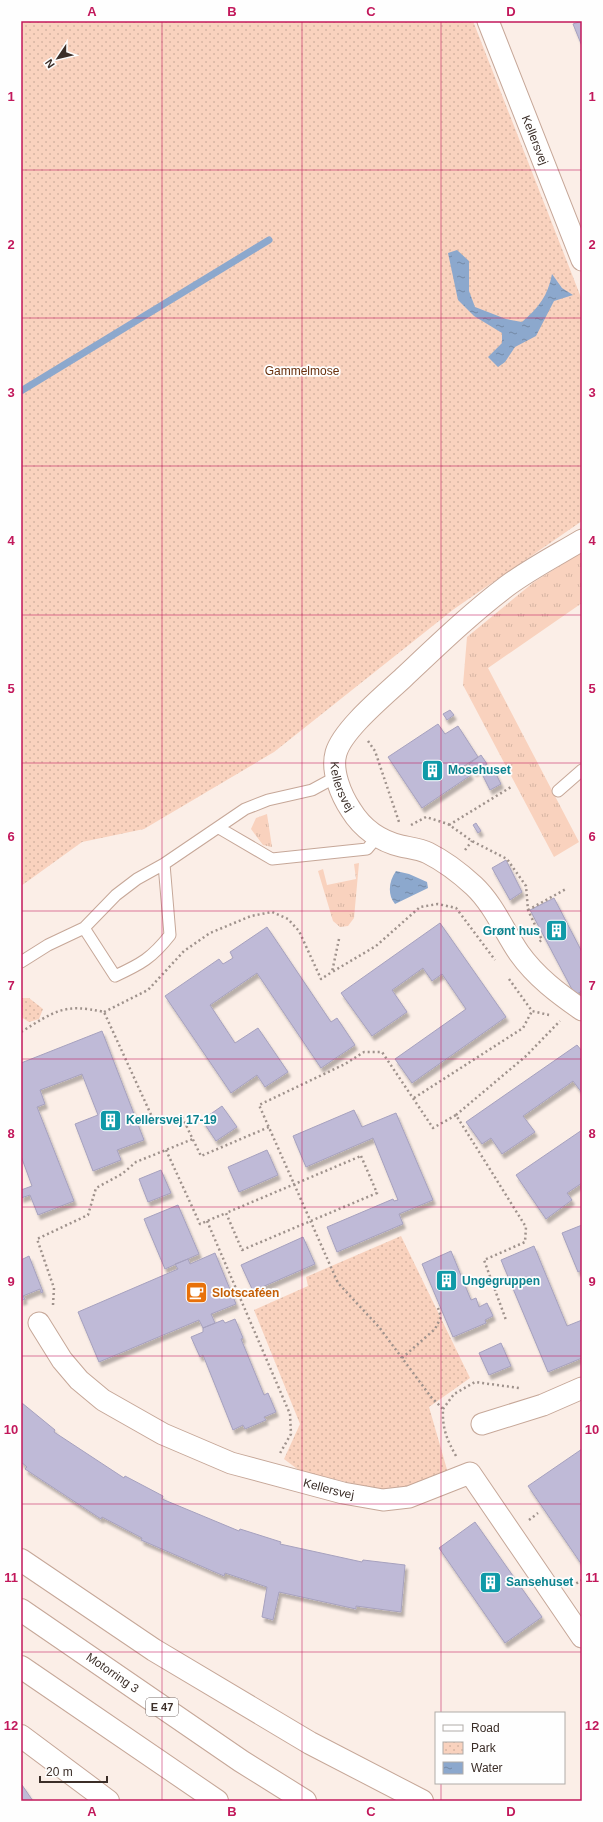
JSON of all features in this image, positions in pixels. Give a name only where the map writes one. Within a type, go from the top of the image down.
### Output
[{"type":"highway","points":[[21,1560],[154,1650],[303,1739],[422,1801]]},
{"type":"highway","name":"Motorring 3","points":[[21,1610],[234,1757],[305,1801]]},
{"type":"highway","points":[[21,1667],[217,1801]]},
{"type":"highway","points":[[21,1736],[108,1801]]},
{"type":"street","name":"Kellersvej","points":[[488,21],[582,260]]},
{"type":"street","name":"Kellersvej","points":[[582,540],[509,585],[471,614],[357,723],[344,737],[336,753],[336,776],[350,809],[363,826],[394,844],[427,852],[452,868],[475,887],[502,922],[519,954],[542,980],[582,1010]]},
{"type":"street","name":"Kellersvej","points":[[39,1323],[62,1360],[74,1375],[102,1400],[163,1434],[231,1463],[343,1493],[383,1500],[409,1497],[470,1473]]},
{"type":"street","points":[[482,1424],[543,1405],[582,1388]]},
{"type":"street","points":[[470,1473],[582,1637]]},
{"type":"lane","points":[[558,790],[582,770]]},
{"type":"lane","points":[[21,962],[48,945],[84,928],[116,895],[137,879],[164,864],[245,809],[268,800],[312,790],[336,776]]},
{"type":"lane","points":[[219,828],[272,859],[367,849],[378,836]]},
{"type":"lane","points":[[84,928],[115,976],[143,963],[157,952],[170,935],[164,864]]},
{"type":"path","points":[[357,723],[375,751],[399,823]]},
{"type":"path","points":[[450,825],[511,787]]},
{"type":"path","points":[[528,910],[566,889]]},
{"type":"path","points":[[21,1032],[44,1017],[64,1008],[88,1009],[104,1012],[148,990],[184,951],[210,933],[251,916],[272,912],[288,919],[299,931],[321,979],[376,946],[420,907],[438,904],[456,908],[496,962]]},
{"type":"path","points":[[332,972],[339,938]]},
{"type":"path","points":[[505,974],[532,1010],[551,1015]]},
{"type":"path","points":[[414,1098],[523,1028],[532,1010]]},
{"type":"path","points":[[104,1012],[154,1119],[186,1126]]},
{"type":"path","points":[[443,1409],[431,1397],[379,1327],[338,1283],[259,1105],[345,1064],[364,1052],[382,1052],[433,1128],[456,1115],[526,1056],[563,1018],[557,1016]]},
{"type":"path","points":[[456,1115],[526,1227],[525,1242],[484,1260],[506,1320]]},
{"type":"path","points":[[182,1117],[201,1156],[269,1127]]},
{"type":"path","points":[[39,1323],[53,1305],[54,1288],[37,1239],[88,1215],[96,1188],[122,1174],[136,1162],[193,1139]]},
{"type":"path","points":[[166,1150],[200,1224],[294,1184],[361,1156],[377,1193],[242,1250],[226,1213]]},
{"type":"path","points":[[207,1221],[290,1414],[291,1434],[269,1474]]},
{"type":"path","points":[[402,1358],[435,1329],[441,1317],[438,1308]]},
{"type":"path","points":[[470,1473],[458,1459],[446,1439],[442,1424],[443,1409],[454,1394],[475,1382],[521,1388]]},
{"type":"green space","name":"Gammelmose","points":[[21,21],[473,21],[582,300],[582,521],[454,609],[274,752],[144,829],[82,842],[21,886]]},
{"type":"green space","points":[[582,552],[582,603],[488,668],[579,842],[554,857],[463,685],[467,637],[534,582]]},
{"type":"green space","points":[[267,814],[272,847],[263,845],[251,829],[256,818]]},
{"type":"green space","points":[[359,863],[354,918],[348,926],[340,927],[333,921],[318,871],[323,869],[327,885],[356,879],[354,864]]},
{"type":"green space","points":[[21,998],[29,998],[43,1009],[39,1019],[29,1022],[21,1017]]},
{"type":"green space","points":[[401,1236],[470,1378],[429,1407],[448,1473],[389,1492],[300,1471],[284,1459],[300,1424],[254,1310],[308,1286],[306,1277]]},
{"type":"water","points":[[457,250],[469,261],[469,291],[475,307],[506,319],[522,322],[542,301],[548,289],[552,274],[562,288],[573,295],[554,301],[536,336],[515,347],[505,362],[498,367],[488,357],[502,343],[502,333],[474,316],[458,300],[448,253]]},
{"type":"water","points":[[396,871],[409,874],[427,882],[428,888],[395,904],[392,900],[390,892],[390,883]]},
{"type":"building","points":[[582,21],[582,46],[573,24]]},
{"type":"building","points":[[450,710],[454,715],[447,720],[443,714]]},
{"type":"building","name":"Mosehuset","points":[[438,724],[445,734],[458,726],[478,757],[464,766],[471,775],[422,808],[388,757]]},
{"type":"building","points":[[481,755],[487,764],[474,772],[469,764]]},
{"type":"building","points":[[492,766],[501,784],[490,790],[481,772]]},
{"type":"building","points":[[476,823],[481,831],[478,833],[473,825]]},
{"type":"building","points":[[506,860],[522,892],[510,900],[492,868]]},
{"type":"building","name":"Grønt hus","points":[[554,898],[582,952],[582,991],[575,995],[530,910]]},
{"type":"building","points":[[440,923],[506,1017],[412,1083],[395,1059],[466,1009],[442,974],[432,981],[423,968],[392,990],[407,1012],[372,1036],[341,993]]},
{"type":"building","points":[[267,927],[331,1022],[337,1018],[355,1045],[321,1068],[257,973],[210,1005],[235,1043],[258,1028],[288,1072],[265,1087],[257,1075],[231,1093],[165,996],[219,959],[223,964],[233,958],[230,952]]},
{"type":"building","name":"Kellersvej 17-19","points":[[102,1031],[144,1140],[117,1150],[121,1160],[93,1171],[75,1124],[98,1115],[82,1074],[40,1090],[45,1104],[37,1107],[74,1201],[38,1215],[30,1195],[21,1198],[21,1190],[32,1186],[21,1156],[21,1063]]},
{"type":"building","points":[[577,1045],[582,1051],[582,1093],[573,1081],[523,1116],[535,1132],[502,1154],[491,1138],[482,1144],[466,1122]]},
{"type":"building","points":[[222,1106],[237,1127],[216,1141],[202,1120]]},
{"type":"building","points":[[354,1110],[362,1127],[396,1113],[433,1200],[399,1214],[403,1224],[337,1252],[327,1227],[393,1199],[394,1201],[398,1200],[373,1138],[306,1167],[293,1136]]},
{"type":"building","points":[[582,1130],[582,1183],[567,1193],[572,1200],[546,1219],[516,1175]]},
{"type":"building","points":[[267,1150],[278,1175],[239,1192],[228,1167]]},
{"type":"building","points":[[161,1170],[171,1193],[148,1202],[139,1179]]},
{"type":"building","points":[[178,1205],[199,1254],[165,1269],[144,1219]]},
{"type":"building","points":[[582,1225],[582,1270],[578,1272],[562,1233]]},
{"type":"building","points":[[303,1237],[315,1264],[253,1291],[241,1265]]},
{"type":"building","points":[[534,1246],[567,1326],[582,1320],[582,1358],[548,1372],[501,1260]]},
{"type":"building","name":"Ungegruppen","points":[[451,1251],[471,1300],[476,1298],[479,1307],[487,1303],[493,1316],[485,1320],[486,1323],[453,1337],[422,1264]]},
{"type":"building","points":[[215,1253],[236,1304],[211,1314],[215,1323],[203,1328],[199,1320],[99,1362],[78,1312],[178,1269],[175,1264],[188,1259],[190,1264]]},
{"type":"building","points":[[29,1256],[43,1292],[41,1293],[40,1289],[23,1296],[25,1299],[21,1301],[21,1260]]},
{"type":"building","points":[[235,1319],[243,1338],[241,1339],[264,1395],[268,1393],[276,1412],[264,1417],[266,1420],[245,1429],[243,1425],[233,1430],[203,1355],[200,1357],[191,1337],[203,1332],[203,1328],[223,1320],[225,1323]]},
{"type":"building","points":[[501,1343],[511,1366],[489,1375],[479,1353]]},
{"type":"building","points":[[22,1403],[55,1430],[54,1432],[124,1478],[125,1476],[163,1496],[162,1499],[239,1531],[240,1529],[281,1542],[280,1544],[362,1562],[363,1560],[405,1565],[401,1612],[356,1606],[356,1609],[279,1592],[273,1620],[262,1617],[267,1587],[225,1573],[224,1576],[141,1540],[142,1538],[102,1517],[101,1519],[25,1469],[27,1467],[21,1462]]},
{"type":"building","points":[[582,1449],[582,1565],[528,1486]]},
{"type":"building","name":"Sansehuset","points":[[475,1522],[542,1617],[505,1643],[439,1548]]},
{"type":"building","points":[[22,1785],[33,1801],[21,1801]]},
{"type":"waterway","points":[[21,391],[269,240]]},
{"type":"place","name":"Mosehuset","points":[[432,770]]},
{"type":"place","name":"Grønt hus","points":[[556,931]]},
{"type":"place","name":"Kellersvej 17-19","points":[[111,1120]]},
{"type":"place","name":"Ungegruppen","points":[[446,1281]]},
{"type":"place","name":"Slotscaféen","points":[[196,1293]]},
{"type":"place","name":"Sansehuset","points":[[490,1582]]}]
